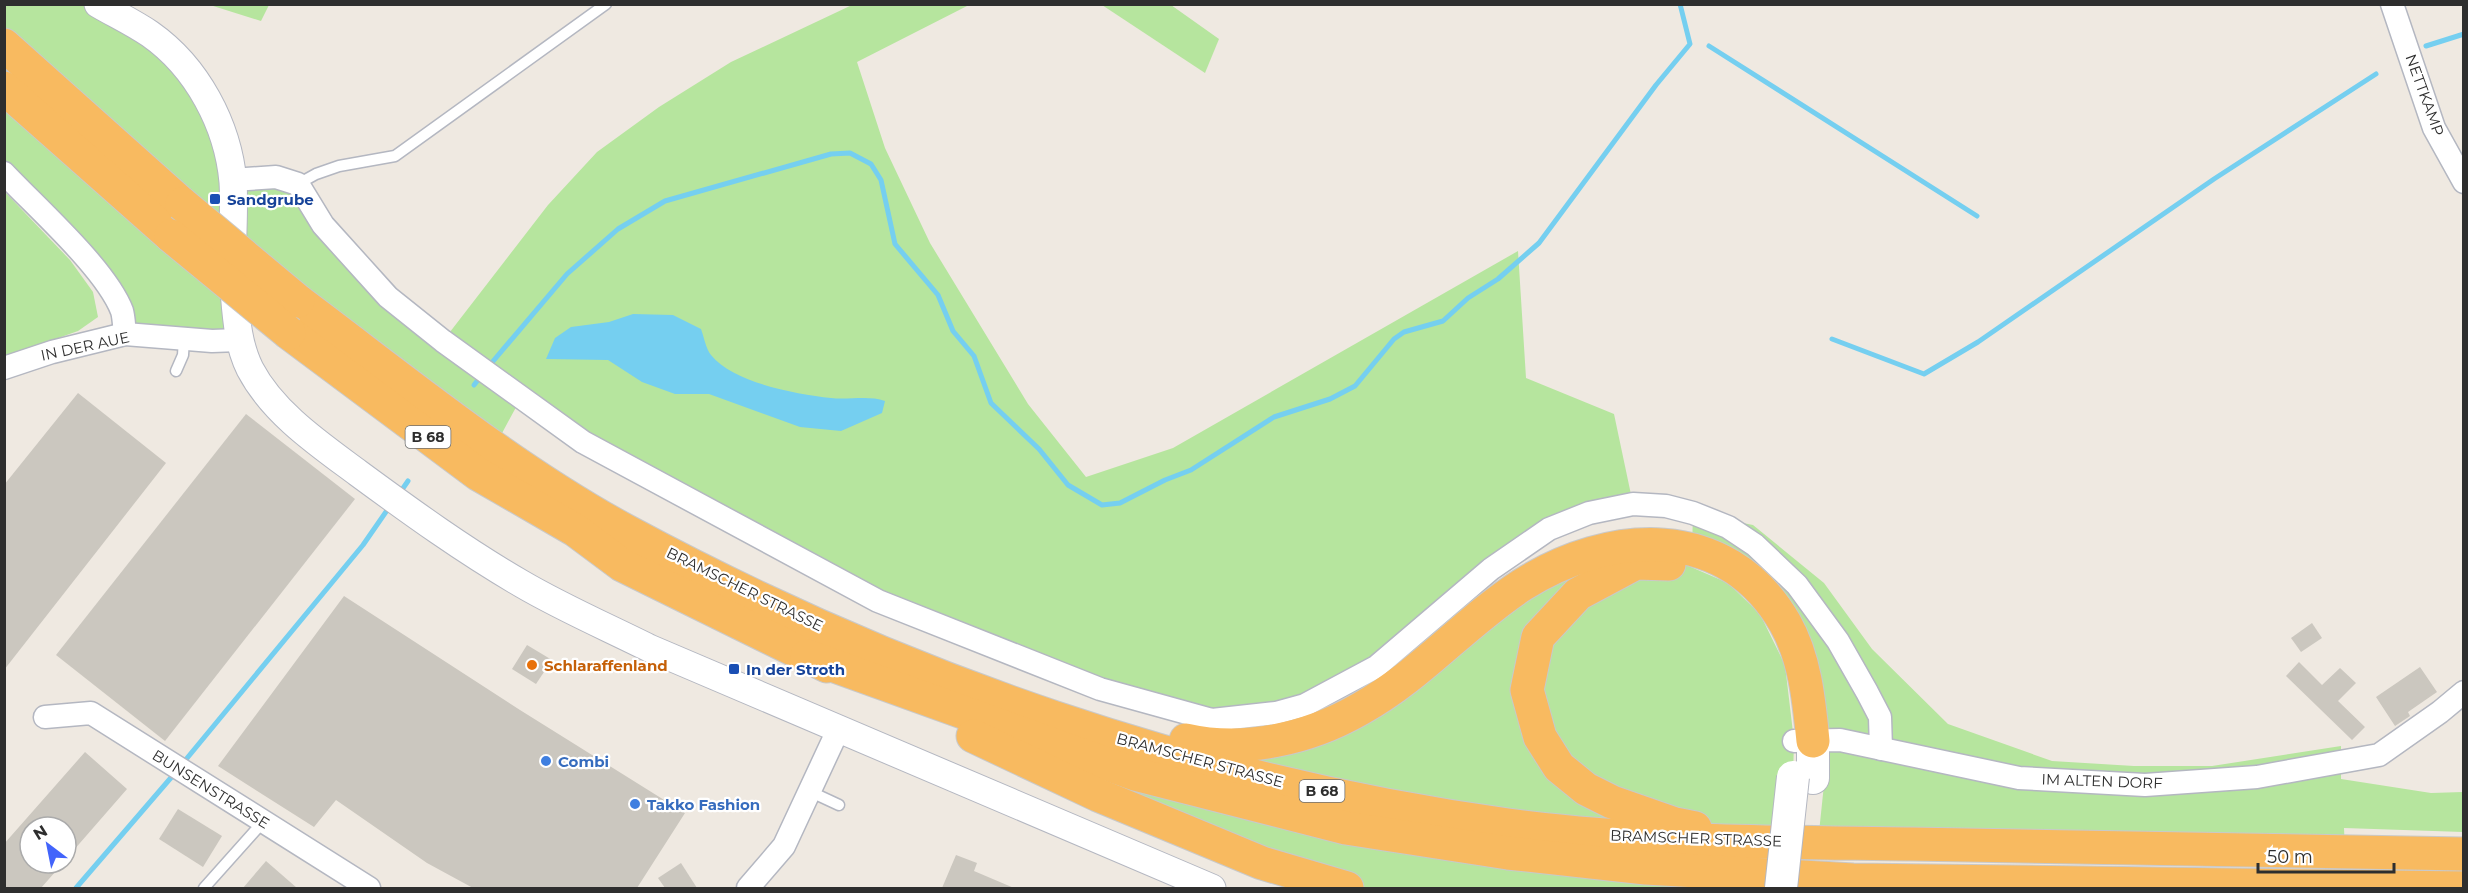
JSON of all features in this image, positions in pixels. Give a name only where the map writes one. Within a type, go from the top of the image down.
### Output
[{"type":"highway","name":"BRAMSCHER STRASSE","points":[[4,45],[182,204],[298,301],[494,448],[625,531],[823,628],[946,678],[1144,748],[1358,800],[1508,825],[1649,839],[2463,854]]},
{"type":"highway","name":"B 68","points":[[4,88],[171,236],[289,333],[478,474],[574,530],[622,565],[807,656],[1135,774],[1346,828],[1508,853],[1646,868],[1853,880],[2463,888]]},
{"type":"highway","points":[[1086,728],[1149,732],[1206,744],[1252,746],[1304,733],[1359,710],[1405,681],[1447,643],[1521,586],[1564,562],[1607,548],[1650,543],[1692,549],[1720,561],[1760,589],[1785,622],[1800,658],[1809,695],[1804,741]]},
{"type":"highway","points":[[1774,841],[1675,824],[1633,810],[1586,789],[1559,767],[1540,737],[1527,690],[1538,637],[1578,594],[1636,563],[1684,564],[1728,583],[1760,614],[1785,665],[1804,741]]},
{"type":"highway","points":[[807,656],[1098,795],[1262,863],[1347,888]]},
{"type":"main road","points":[[1803,888],[1804,741]]},
{"type":"main road","points":[[1781,888],[1803,778]]},
{"type":"street","points":[[98,4],[149,34],[174,53],[194,78],[223,133],[232,180],[232,259],[239,340],[250,368],[266,394],[288,418],[394,500],[523,584],[569,609],[650,648],[1212,888]]},
{"type":"street","name":"NETTKAMP","points":[[2392,4],[2434,128],[2463,182]]},
{"type":"street","points":[[4,173],[96,270],[113,293],[122,313],[125,334]]},
{"type":"street","points":[[232,180],[276,177],[298,184],[323,225],[354,263],[388,297],[484,371],[583,442],[878,601],[1100,689],[1212,720],[1276,713],[1305,705],[1340,689],[1377,667],[1491,569],[1549,529],[1588,513],[1633,504],[1666,506],[1693,513],[1728,527],[1755,545],[1797,585],[1838,641],[1880,717],[1881,749]]},
{"type":"street","name":"IN DER AUE","points":[[4,368],[52,352],[125,334],[184,339],[239,340]]},
{"type":"street","name":"IM ALTEN DORF","points":[[1804,741],[1840,740],[2019,778],[2145,785],[2257,777],[2379,755],[2440,712],[2463,692]]},
{"type":"street","name":"BUNSENSTRASSE","points":[[45,717],[91,713],[263,822],[356,885]]},
{"type":"street","points":[[748,888],[784,846],[839,728]]},
{"type":"lane","points":[[298,184],[316,174],[339,166],[395,156],[606,4]]},
{"type":"lane","points":[[176,371],[183,355],[184,339]]},
{"type":"lane","points":[[811,792],[839,805]]},
{"type":"lane","points":[[204,888],[263,822]]},
{"type":"green space","points":[[5,5],[98,5],[174,53],[230,166],[276,177],[443,341],[548,205],[597,152],[659,107],[731,62],[852,5],[969,5],[857,62],[885,148],[930,243],[1028,404],[1086,477],[1173,448],[1518,251],[1526,378],[1614,414],[1633,504],[1589,513],[1340,689],[1212,720],[878,601],[521,398],[494,448],[235,289],[239,340],[125,334],[122,313],[5,173]]},
{"type":"green space","points":[[210,5],[269,5],[261,21]]},
{"type":"green space","points":[[1102,5],[1171,5],[1219,39],[1205,73]]},
{"type":"green space","points":[[5,192],[70,260],[93,292],[98,317],[78,331],[5,357]]},
{"type":"green space","points":[[1693,513],[1753,525],[1824,583],[1872,649],[1948,724],[2052,761],[2134,766],[2212,766],[2341,746],[2341,779],[2431,793],[2463,792],[2463,832],[2344,828],[2345,852],[1818,842],[1825,775],[1783,621],[1692,549]]},
{"type":"green space","points":[[1564,562],[1684,564],[1728,583],[1760,614],[1785,665],[1794,741],[1793,777],[1774,841],[1508,825],[1149,732],[1206,744],[1304,733]]},
{"type":"green space","points":[[807,656],[1734,888],[1347,888],[1098,795]]},
{"type":"water","points":[[633,314],[673,315],[701,329],[711,355],[721,365],[750,380],[766,386],[816,396],[879,399],[885,401],[882,413],[841,431],[800,427],[709,394],[675,394],[642,382],[608,360],[546,359],[555,338],[571,327],[609,322]]},
{"type":"building","points":[[78,393],[166,463],[4,670],[4,485]]},
{"type":"building","points":[[246,414],[355,499],[165,741],[56,655]]},
{"type":"building","points":[[344,596],[685,813],[637,888],[473,888],[427,863],[336,800],[314,827],[218,766]]},
{"type":"building","points":[[2312,623],[2322,638],[2301,652],[2291,638]]},
{"type":"building","points":[[527,645],[552,660],[536,684],[512,669]]},
{"type":"building","points":[[2299,662],[2322,685],[2340,668],[2356,683],[2338,701],[2365,727],[2352,740],[2286,676]]},
{"type":"building","points":[[2420,667],[2437,692],[2408,712],[2410,716],[2395,726],[2376,697]]},
{"type":"building","points":[[85,752],[127,789],[78,845],[78,815],[30,815]]},
{"type":"building","points":[[178,809],[222,836],[203,867],[159,839]]},
{"type":"building","points":[[18,828],[18,875],[52,875],[41,888],[4,888],[4,844]]},
{"type":"building","points":[[956,855],[977,863],[974,871],[1014,888],[942,888]]},
{"type":"building","points":[[266,861],[297,888],[243,888]]},
{"type":"building","points":[[681,863],[697,888],[665,888],[658,878]]},
{"type":"waterway","points":[[489,366],[567,274],[618,229],[665,201],[831,154],[850,153],[871,164],[881,180],[895,244],[938,295],[953,331],[974,356],[991,403],[1039,449],[1068,485],[1102,505],[1120,503],[1165,480],[1191,470],[1274,417],[1330,399],[1355,386],[1394,339],[1404,332],[1443,321],[1468,298],[1498,279],[1539,243],[1656,85],[1690,44],[1680,4]]},
{"type":"waterway","points":[[2426,46],[2464,34]]},
{"type":"waterway","points":[[1709,46],[1977,216]]},
{"type":"waterway","points":[[1832,339],[1924,374],[1978,342],[2214,179],[2376,74]]},
{"type":"waterway","points":[[474,385],[481,376]]},
{"type":"waterway","points":[[399,494],[408,481]]},
{"type":"waterway","points":[[183,763],[363,545],[390,506]]},
{"type":"waterway","points":[[76,888],[175,773]]},
{"type":"place","name":"Sandgrube","points":[[215,199]]},
{"type":"place","name":"Schlaraffenland","points":[[532,665]]},
{"type":"place","name":"In der Stroth","points":[[734,669]]},
{"type":"place","name":"Combi","points":[[546,761]]},
{"type":"place","name":"Takko Fashion","points":[[635,804]]}]
